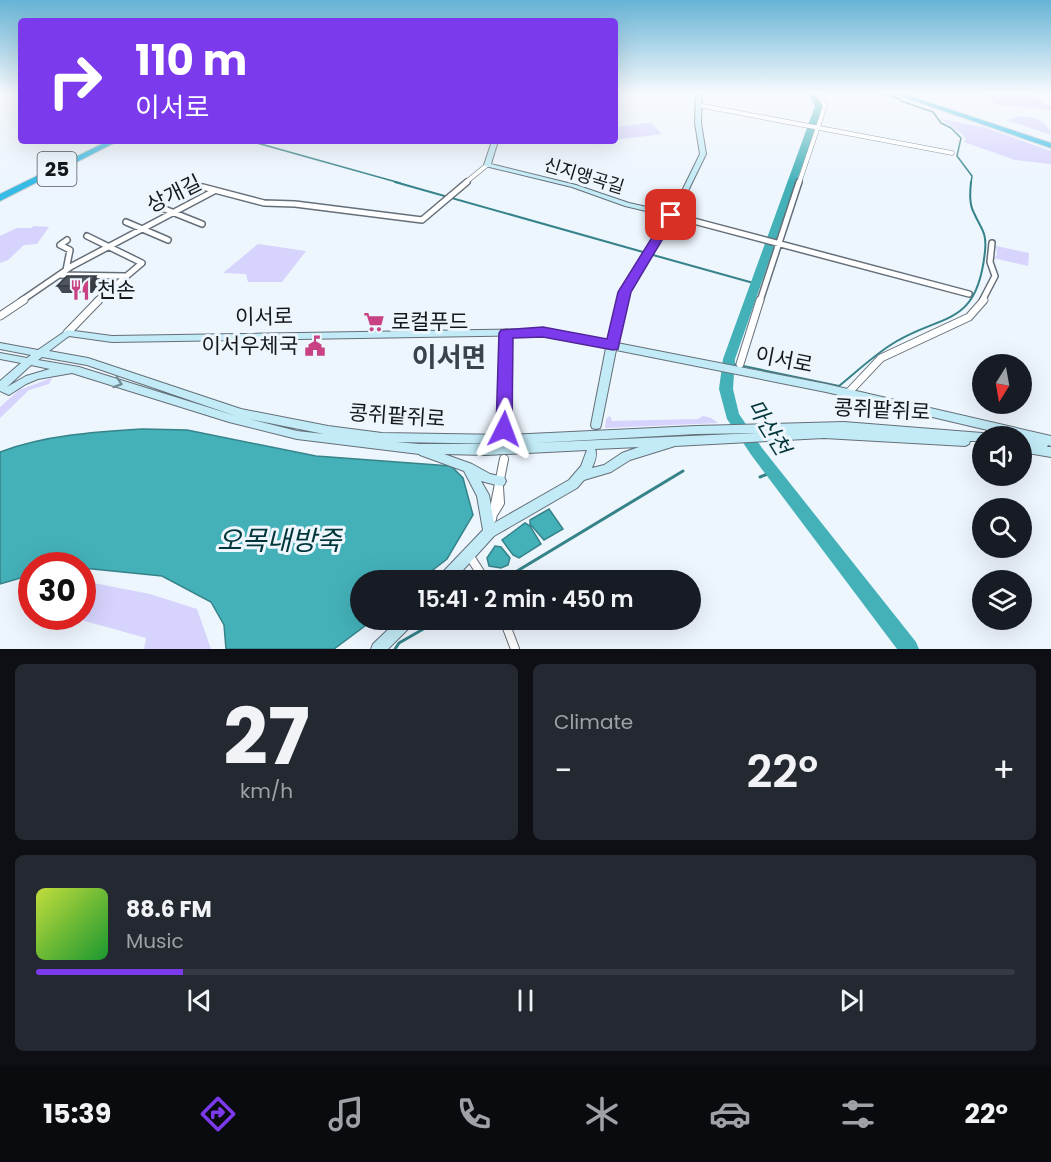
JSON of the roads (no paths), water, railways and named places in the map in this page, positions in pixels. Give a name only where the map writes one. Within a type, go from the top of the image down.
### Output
[{"type":"highway","points":[[985,122],[1051,144]]},
{"type":"highway","points":[[988,122],[1051,144]]},
{"type":"highway","name":"25","points":[[0,196],[99,144]]},
{"type":"highway","name":"25","points":[[0,196],[108,144]]},
{"type":"street","points":[[596,425],[618,313],[625,292],[671,215],[703,154],[698,122]]},
{"type":"street","points":[[791,122],[952,153]]},
{"type":"street","points":[[737,367],[776,243],[818,122]]},
{"type":"street","points":[[487,165],[494,144]]},
{"type":"street","name":"신지앵곡길","points":[[487,165],[574,186],[627,205],[671,215]]},
{"type":"street","name":"상개길","points":[[0,316],[58,275],[106,246],[214,191],[264,203],[295,204],[422,220],[487,165]]},
{"type":"street","points":[[202,224],[152,204],[182,186],[203,187],[214,191]]},
{"type":"street","points":[[671,215],[969,294]]},
{"type":"street","points":[[126,222],[168,240]]},
{"type":"street","points":[[2,391],[13,376],[67,333],[103,295],[141,264],[87,236]]},
{"type":"street","points":[[66,270],[70,250],[60,245],[67,240]]},
{"type":"street","points":[[848,393],[881,358],[969,317],[985,298],[995,276],[990,262],[992,243]]},
{"type":"street","points":[[58,275],[125,276]]},
{"type":"street","name":"이서로","points":[[67,333],[112,339],[543,332],[716,366],[737,367],[999,427],[1051,443]]},
{"type":"street","points":[[504,429],[506,333]]},
{"type":"street","name":"콩쥐팥쥐로","points":[[0,346],[265,427],[331,440],[419,449],[486,450],[677,440],[724,433]]},
{"type":"street","points":[[0,357],[12,361],[16,366],[11,374],[13,376]]},
{"type":"street","name":"콩쥐팥쥐로","points":[[0,357],[37,358],[119,371],[242,413],[328,430],[382,437],[508,440],[763,432],[844,426],[972,436]]},
{"type":"street","points":[[2,391],[37,358]]},
{"type":"street","points":[[2,391],[9,391],[29,378],[49,373],[79,371]]},
{"type":"street","name":"콩쥐팥쥐로","points":[[763,432],[882,435],[972,442]]},
{"type":"street","points":[[582,476],[607,469],[626,456],[668,445],[677,440]]},
{"type":"street","points":[[1032,442],[1051,443]]},
{"type":"street","points":[[419,449],[468,467],[500,484]]},
{"type":"street","points":[[1032,449],[1051,452]]},
{"type":"street","points":[[455,570],[490,532],[573,484],[582,476],[589,463],[591,452]]},
{"type":"street","points":[[490,532],[492,516],[498,510],[501,495],[500,484],[504,459]]},
{"type":"street","points":[[468,467],[483,495],[490,532]]},
{"type":"street","points":[[470,555],[479,570]]},
{"type":"street","points":[[378,649],[397,630]]},
{"type":"street","points":[[508,630],[515,649]]},
{"type":"water","name":"오목내방죽","points":[[143,429],[187,430],[316,456],[451,466],[463,478],[473,515],[447,559],[433,570],[350,570],[350,630],[360,630],[334,649],[226,649],[224,625],[211,602],[162,576],[96,569],[96,552],[18,552],[18,579],[0,584],[0,452],[52,438]]},
{"type":"water","points":[[549,509],[563,529],[544,540],[530,524],[530,520]]},
{"type":"water","points":[[525,523],[530,526],[541,544],[519,558],[513,555],[502,540]]},
{"type":"water","points":[[495,546],[501,547],[510,558],[508,565],[501,568],[489,566],[487,558]]},
{"type":"waterway","name":"마산천","points":[[813,122],[729,359],[726,389],[732,415],[757,452],[909,649]]},
{"type":"waterway","points":[[940,122],[951,128],[961,138],[957,156],[972,176],[971,183]]},
{"type":"waterway","points":[[261,144],[400,183]]},
{"type":"waterway","points":[[395,182],[643,252]]},
{"type":"waterway","points":[[729,363],[839,386],[889,346],[907,335],[953,316],[974,295],[981,277],[985,251],[983,231],[971,206],[971,182]]},
{"type":"waterway","points":[[653,255],[757,284]]},
{"type":"waterway","points":[[519,570],[683,471]]},
{"type":"waterway","points":[[760,477],[773,472]]},
{"type":"waterway","points":[[395,649],[399,643],[422,630]]},
{"type":"place","name":"천손","points":[[80,290]]},
{"type":"place","name":"로컬푸드","points":[[374,322]]},
{"type":"place","name":"이서우체국","points":[[315,346]]},
{"type":"district","name":"이서면","points":[[449,358]]}]
